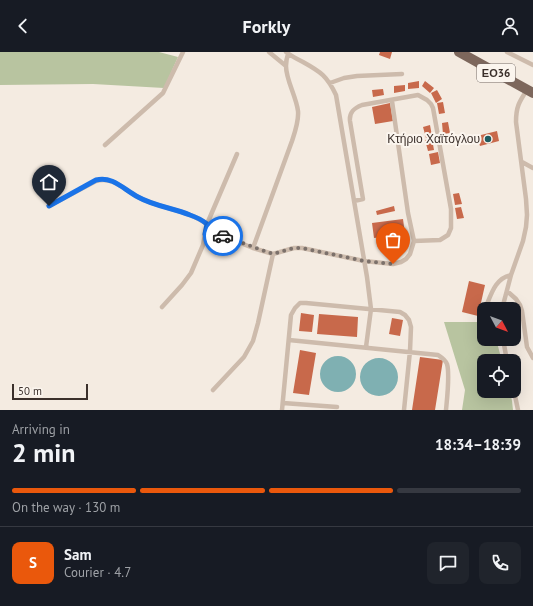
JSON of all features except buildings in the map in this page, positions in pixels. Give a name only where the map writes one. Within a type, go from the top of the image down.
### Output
[{"type":"main road","name":"ΕΟ36","points":[[459,52],[530,91]]},
{"type":"lane","points":[[105,145],[163,93],[183,52]]},
{"type":"lane","points":[[269,52],[286,66]]},
{"type":"lane","points":[[507,52],[533,64]]},
{"type":"lane","points":[[253,248],[296,128],[298,111],[286,66],[287,53],[323,74],[330,83],[336,96],[371,309],[366,347]]},
{"type":"lane","points":[[330,83],[344,78],[357,76],[402,74]]},
{"type":"lane","points":[[504,302],[526,227],[526,199],[516,122],[516,111],[519,101],[530,91]]},
{"type":"lane","points":[[354,201],[363,199],[349,116],[352,111],[356,107],[418,95],[427,100],[431,104],[437,123],[451,209],[451,228],[448,235],[440,240],[414,241]]},
{"type":"lane","points":[[205,234],[226,237],[273,254],[294,248],[302,248],[364,261],[393,264],[406,259],[410,254],[414,241],[408,213],[392,101]]},
{"type":"lane","points":[[343,140],[353,138]]},
{"type":"lane","points":[[162,307],[182,285],[190,273],[203,245],[207,224],[236,154]]},
{"type":"lane","points":[[522,162],[533,168]]},
{"type":"lane","points":[[49,206],[96,180],[102,179],[117,183],[136,196],[145,200],[190,214],[207,224]]},
{"type":"lane","points":[[213,390],[244,357],[253,341],[273,254]]},
{"type":"lane","points":[[488,302],[497,283],[504,277],[511,275]]},
{"type":"lane","points":[[506,291],[516,299],[520,305],[527,347],[533,358]]},
{"type":"lane","points":[[282,410],[292,315],[295,308],[300,303],[306,303],[400,312],[405,315],[409,320],[411,327],[404,410]]},
{"type":"lane","points":[[289,340],[438,354],[446,363],[448,374],[446,410]]},
{"type":"lane","points":[[515,398],[518,410]]},
{"type":"lane","points":[[283,403],[337,407]]},
{"type":"green space","points":[[0,52],[159,52],[178,57],[164,88],[93,84],[0,85]]},
{"type":"green space","points":[[444,322],[477,322],[477,346],[498,346],[500,354],[477,354],[477,398],[511,398],[513,410],[462,410],[465,390]]},
{"type":"water","points":[[342,356],[351,361],[355,367],[355,381],[351,387],[342,392],[334,392],[325,387],[321,381],[320,370],[325,361],[331,357]]},
{"type":"water","points":[[379,358],[389,361],[395,367],[398,377],[395,387],[389,393],[379,396],[369,393],[363,387],[360,377],[363,367],[369,361]]},
{"type":"way so far","points":[[223,236],[273,254],[286,249],[302,248],[364,261],[393,264]]},
{"type":"place","name":"Κτήριο Χαϊτόγλου","points":[[488,139]]},
{"type":"route","points":[[49,206],[96,180],[108,180],[117,183],[136,196],[156,205],[190,214],[198,218],[207,224],[205,234],[223,236]]}]
